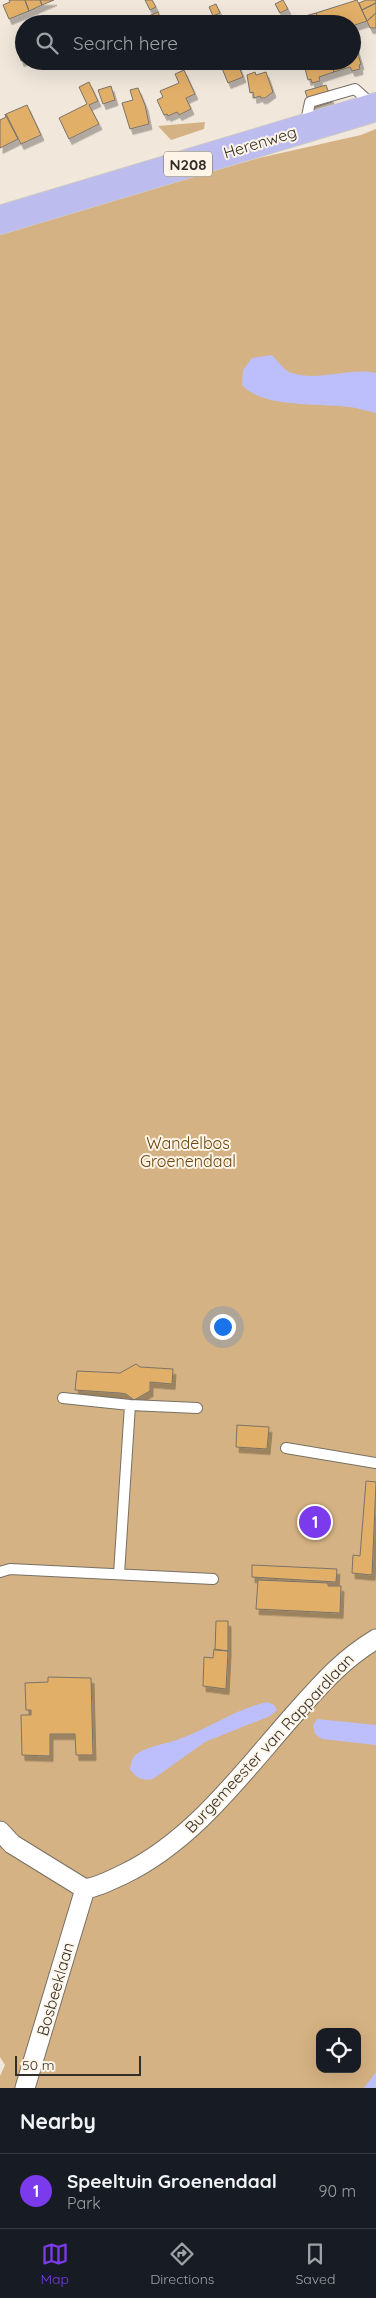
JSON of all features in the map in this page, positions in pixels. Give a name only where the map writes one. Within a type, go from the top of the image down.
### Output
[{"type":"main road","name":"Herenweg","points":[[1,218],[376,107]]},
{"type":"street","name":"Burgemeester van Rappardlaan","points":[[85,1889],[95,1888],[140,1866],[173,1843],[236,1782],[335,1669],[352,1653],[376,1639]]},
{"type":"street","points":[[0,1831],[12,1844],[85,1889]]},
{"type":"street","name":"Bosbeeklaan","points":[[25,2088],[85,1889]]},
{"type":"lane","points":[[63,1398],[130,1405],[197,1408]]},
{"type":"lane","points":[[119,1574],[130,1405]]},
{"type":"lane","points":[[286,1448],[376,1463]]},
{"type":"lane","points":[[0,1572],[10,1569],[213,1579]]},
{"type":"green space","points":[[205,122],[204,129],[171,140],[158,126]]},
{"type":"green space","name":"Wandelbos Groenendaal","points":[[376,129],[376,2088],[0,2088],[0,2076],[5,2065],[0,2057],[0,233],[259,158],[361,135]]},
{"type":"water","points":[[272,355],[287,371],[300,375],[321,376],[354,372],[376,373],[376,413],[349,407],[277,401],[263,398],[251,392],[242,385],[243,370],[252,358]]},
{"type":"water","points":[[267,1702],[274,1705],[277,1710],[270,1716],[205,1742],[153,1779],[140,1779],[130,1769],[133,1758],[143,1750],[193,1734],[245,1709]]},
{"type":"water","points":[[317,1719],[376,1725],[376,1745],[322,1739],[315,1734],[313,1726]]},
{"type":"water","points":[[376,2072],[376,2088],[364,2088]]},
{"type":"building","points":[[9,0],[25,0],[29,11],[9,19],[3,5],[10,2]]},
{"type":"building","points":[[25,0],[40,0],[42,5],[29,11]]},
{"type":"building","points":[[40,0],[54,0],[42,5]]},
{"type":"building","points":[[145,0],[152,0],[156,7],[150,10]]},
{"type":"building","points":[[283,0],[288,9],[280,13],[275,4]]},
{"type":"building","points":[[357,0],[367,21],[361,23],[361,15],[317,15],[316,13]]},
{"type":"building","points":[[366,0],[376,0],[376,3],[362,10],[359,3]]},
{"type":"building","points":[[376,3],[376,13],[367,21],[362,10]]},
{"type":"building","points":[[216,4],[220,13],[213,15],[209,7]]},
{"type":"building","points":[[376,13],[376,28],[370,28],[367,21]]},
{"type":"building","points":[[184,70],[195,94],[186,98],[191,109],[179,115],[177,112],[168,116],[167,114],[164,115],[157,100],[163,97],[160,91],[179,83],[175,74]]},
{"type":"building","points":[[223,70],[240,70],[243,77],[228,83]]},
{"type":"building","points":[[305,70],[333,70],[334,72],[319,77],[320,81],[312,83],[311,79],[308,80]]},
{"type":"building","points":[[255,72],[256,75],[266,72],[273,92],[265,98],[260,96],[254,98],[253,92],[250,93],[247,75]]},
{"type":"building","points":[[89,82],[98,101],[89,105],[99,124],[69,139],[59,118],[87,104],[79,87]]},
{"type":"building","points":[[326,85],[332,102],[311,109],[305,91]]},
{"type":"building","points":[[111,86],[115,100],[103,104],[98,90]]},
{"type":"building","points":[[138,88],[145,105],[149,124],[130,129],[122,103],[133,100],[130,90]]},
{"type":"building","points":[[27,105],[41,135],[21,144],[6,114]]},
{"type":"building","points":[[5,114],[18,139],[0,148],[0,120],[6,117]]},
{"type":"building","points":[[136,1364],[140,1367],[173,1369],[172,1384],[150,1382],[150,1391],[134,1400],[126,1394],[75,1390],[77,1371],[120,1373]]},
{"type":"building","points":[[237,1425],[269,1427],[267,1449],[236,1447]]},
{"type":"building","points":[[366,1481],[376,1482],[372,1575],[352,1573],[353,1555],[360,1556]]},
{"type":"building","points":[[252,1565],[337,1569],[336,1582],[252,1577]]},
{"type":"building","points":[[258,1580],[328,1583],[328,1586],[341,1586],[340,1613],[256,1609]]},
{"type":"building","points":[[216,1621],[228,1621],[228,1651],[215,1650]]},
{"type":"building","points":[[214,1649],[228,1651],[226,1689],[203,1686],[204,1657],[213,1658]]},
{"type":"building","points":[[48,1677],[91,1678],[93,1755],[76,1755],[75,1734],[50,1734],[50,1756],[22,1755],[21,1715],[31,1715],[31,1710],[26,1710],[25,1683],[48,1682]]},
{"type":"place","name":"Speeltuin Groenendaal","points":[[315,1522]]}]
